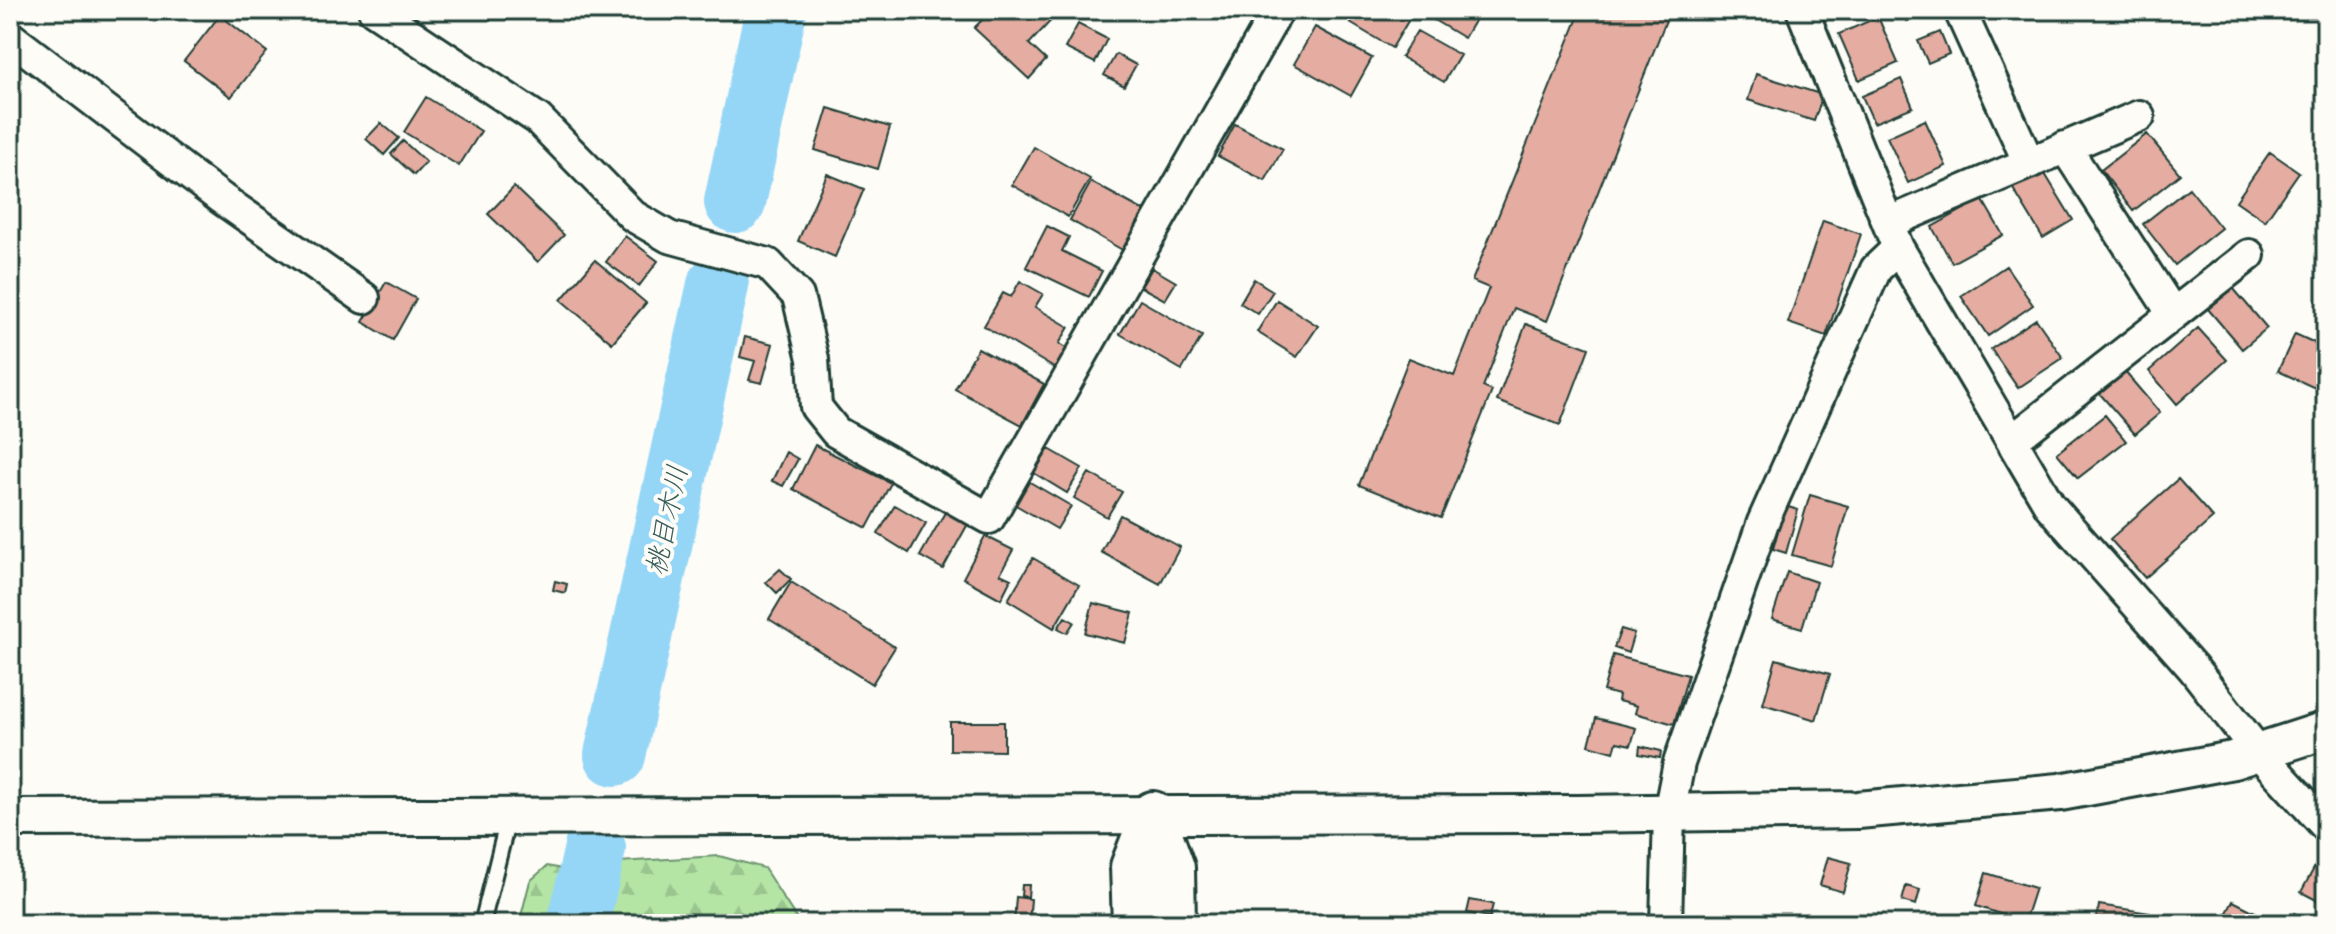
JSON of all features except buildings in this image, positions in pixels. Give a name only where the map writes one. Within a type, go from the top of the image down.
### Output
[{"type":"main road","points":[[1134,924],[1132,867],[1153,813]]},
{"type":"main road","points":[[1153,813],[1173,868],[1174,924]]},
{"type":"street","points":[[374,10],[538,119],[633,216],[669,237],[768,264],[798,296],[813,359],[816,407],[836,432],[989,518],[1278,10]]},
{"type":"street","points":[[1802,10],[1893,236],[2050,506],[2193,668],[2258,752],[2326,826]]},
{"type":"street","points":[[1961,13],[2029,163]]},
{"type":"street","points":[[10,37],[222,199],[364,298]]},
{"type":"street","points":[[1666,924],[1669,813],[1679,763],[1763,522],[1893,236],[2029,163],[2139,116]]},
{"type":"street","points":[[2065,147],[2173,314]]},
{"type":"street","points":[[2013,440],[2249,255]]},
{"type":"street","points":[[10,818],[1858,810],[2060,792],[2233,760],[2326,730]]},
{"type":"lane","points":[[482,924],[508,816]]},
{"type":"green space","points":[[719,856],[764,868],[800,924],[519,924],[530,881],[547,866],[562,869],[584,864]]},
{"type":"waterway","name":"桃目木川","points":[[735,202],[776,10]]},
{"type":"waterway","name":"桃目木川","points":[[615,755],[718,285]]},
{"type":"waterway","name":"桃目木川","points":[[578,924],[595,848]]}]
